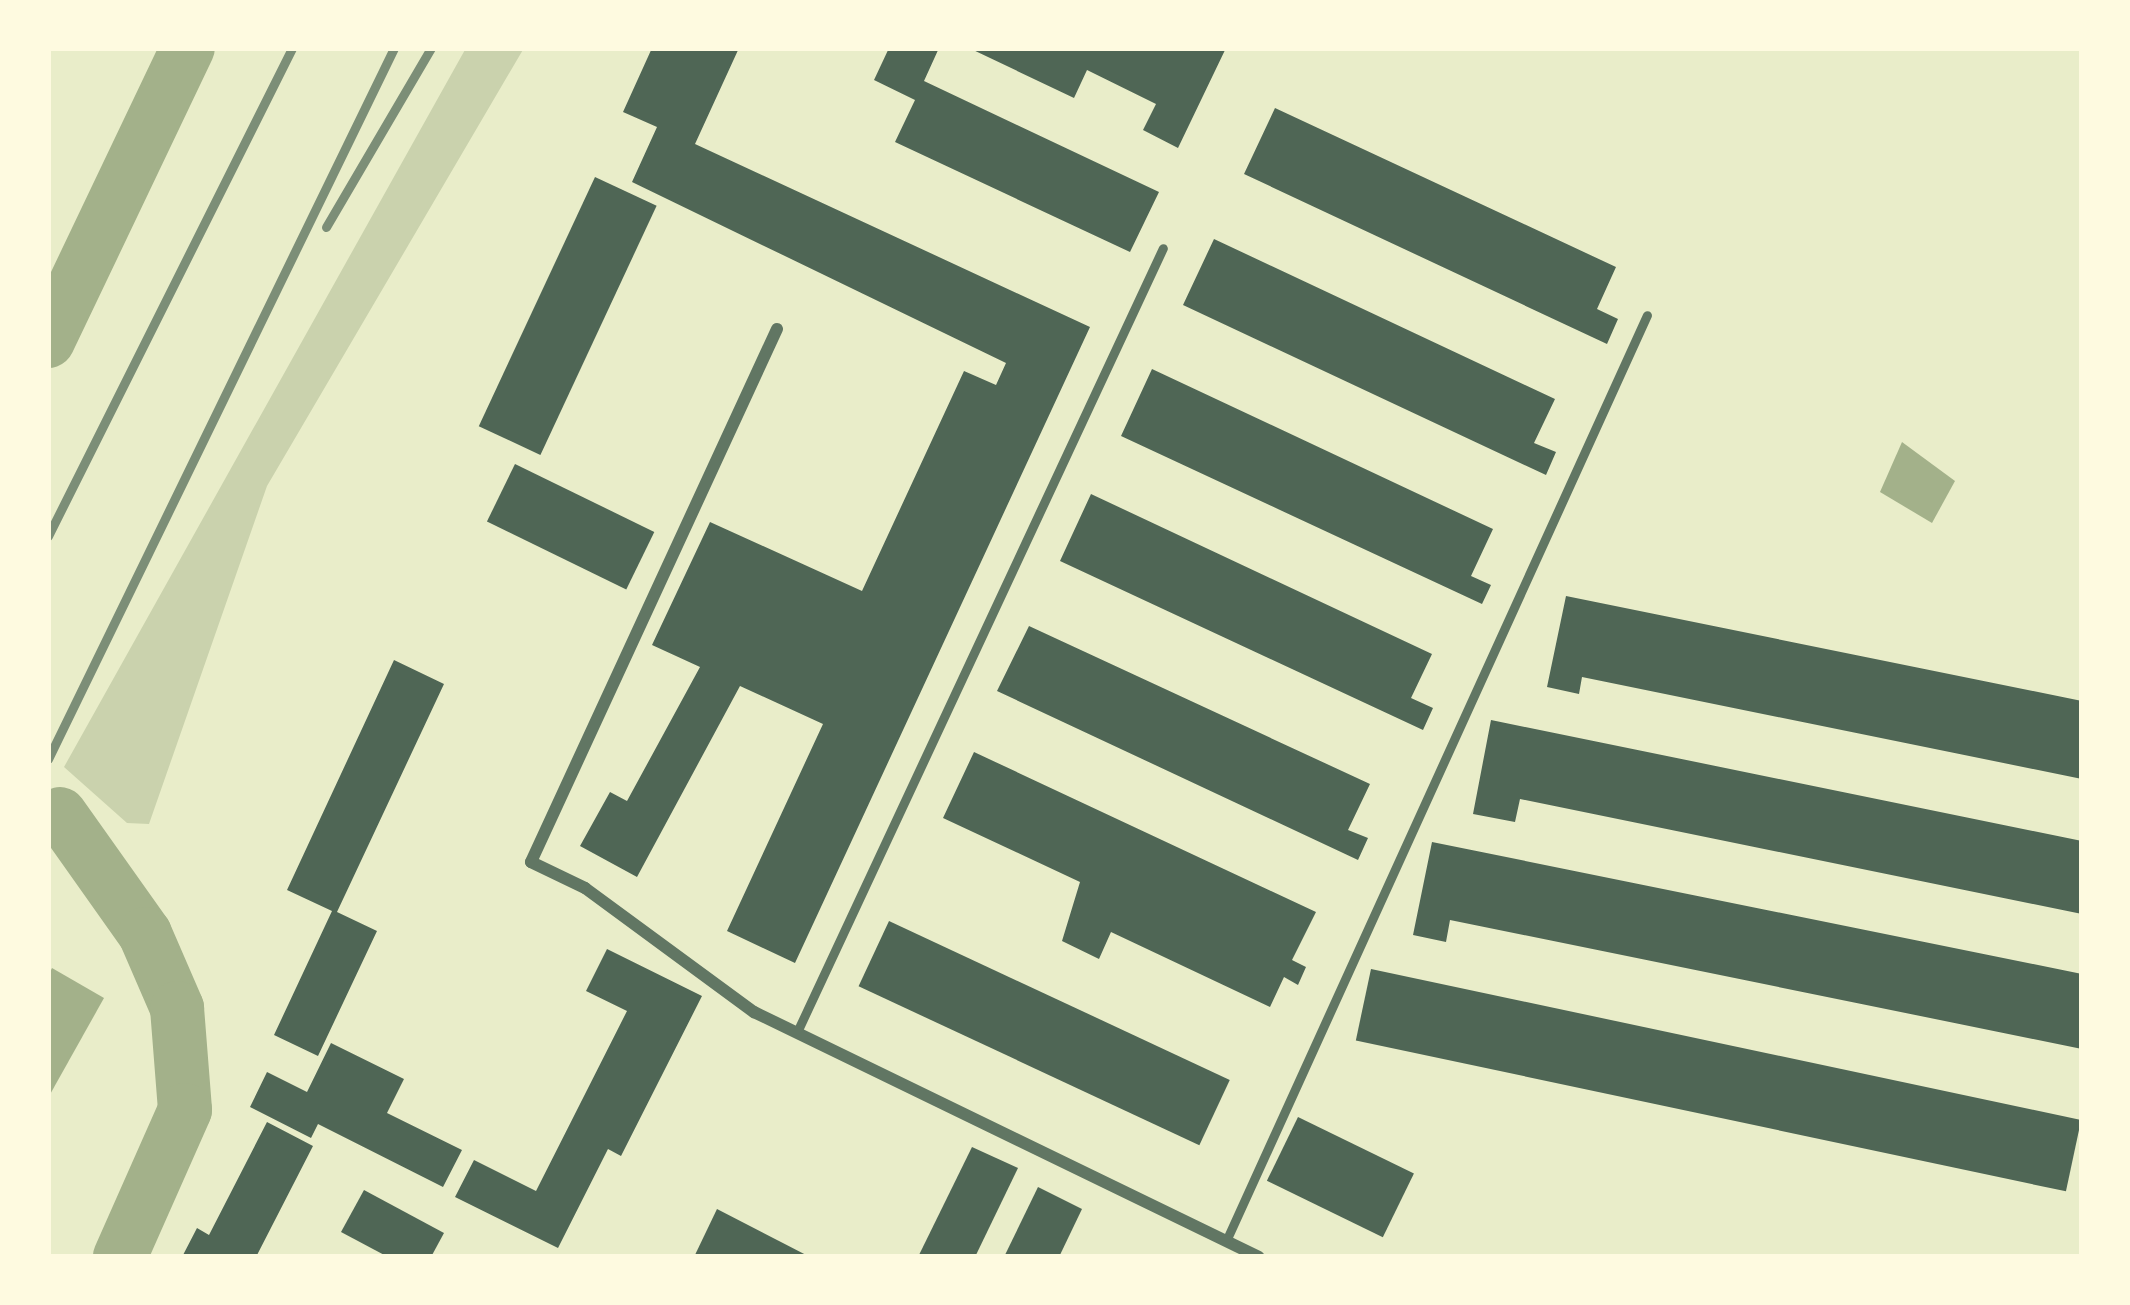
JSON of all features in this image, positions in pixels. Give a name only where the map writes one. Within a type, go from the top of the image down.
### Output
[{"type":"street","points":[[777,329],[531,862],[796,1032],[1259,1257]]},
{"type":"lane","points":[[796,1032],[1163,248]]},
{"type":"lane","points":[[1226,1241],[1276,1110],[1647,315]]},
{"type":"shaded area","points":[[466,48],[524,48],[267,486],[149,824],[127,823],[64,767]]},
{"type":"shaded area","points":[[1902,442],[1955,481],[1932,523],[1880,492]]},
{"type":"shaded area","points":[[52,968],[104,998],[48,1098],[48,976]]},
{"type":"building","points":[[652,48],[739,48],[695,144],[1090,327],[795,963],[727,931],[823,724],[740,686],[637,877],[580,846],[610,792],[627,801],[700,667],[652,645],[710,522],[862,591],[964,371],[996,385],[1006,363],[632,182],[657,127],[623,112]]},
{"type":"building","points":[[889,48],[939,48],[924,81],[1159,192],[1130,252],[895,142],[915,100],[874,80]]},
{"type":"building","points":[[969,48],[1226,48],[1178,148],[1143,130],[1156,104],[1087,70],[1074,98]]},
{"type":"building","points":[[1275,108],[1616,267],[1597,309],[1618,319],[1607,344],[1244,174]]},
{"type":"building","points":[[595,177],[657,206],[540,455],[479,426]]},
{"type":"building","points":[[1214,239],[1555,399],[1534,443],[1556,452],[1546,475],[1183,305]]},
{"type":"building","points":[[1152,369],[1493,529],[1471,576],[1491,585],[1482,604],[1121,436]]},
{"type":"building","points":[[515,464],[654,532],[626,589],[487,522]]},
{"type":"building","points":[[1091,494],[1432,654],[1411,698],[1433,708],[1423,730],[1060,561]]},
{"type":"building","points":[[1566,596],[2082,701],[2082,779],[1582,677],[1579,694],[1547,687]]},
{"type":"building","points":[[1029,626],[1370,784],[1348,830],[1368,838],[1358,860],[997,691]]},
{"type":"building","points":[[394,660],[444,684],[337,912],[377,931],[318,1056],[274,1035],[332,911],[287,890]]},
{"type":"building","points":[[1491,720],[2082,841],[2082,914],[1520,799],[1515,822],[1473,814]]},
{"type":"building","points":[[974,752],[1316,912],[1292,960],[1306,967],[1298,985],[1284,977],[1270,1007],[1111,932],[1099,959],[1062,941],[1080,882],[943,818]]},
{"type":"building","points":[[1432,842],[2082,974],[2082,1049],[1450,920],[1446,942],[1413,935]]},
{"type":"building","points":[[889,921],[1230,1080],[1199,1145],[859,986]]},
{"type":"building","points":[[607,949],[702,996],[621,1156],[608,1149],[558,1248],[455,1197],[474,1160],[536,1191],[627,1011],[586,991]]},
{"type":"building","points":[[1371,969],[2081,1120],[2066,1191],[1356,1040]]},
{"type":"building","points":[[331,1043],[404,1079],[387,1113],[462,1150],[443,1187],[318,1124],[311,1138],[250,1107],[267,1072],[307,1092]]},
{"type":"building","points":[[1298,1117],[1414,1174],[1383,1237],[1267,1181]]},
{"type":"building","points":[[267,1122],[313,1146],[256,1257],[182,1257],[197,1228],[209,1235]]},
{"type":"building","points":[[972,1147],[1018,1168],[975,1257],[918,1257]]},
{"type":"building","points":[[1038,1187],[1082,1209],[1059,1257],[1004,1257]]},
{"type":"building","points":[[364,1190],[444,1233],[431,1257],[388,1257],[341,1232]]},
{"type":"building","points":[[717,1209],[810,1257],[694,1257]]},
{"type":"waterway","points":[[48,341],[188,48]]},
{"type":"waterway","points":[[60,814],[145,934],[177,1008],[185,1110],[120,1257]]},
{"type":"railway","points":[[48,536],[292,48]]},
{"type":"railway","points":[[48,759],[394,48]]},
{"type":"railway","points":[[326,227],[431,48]]}]
